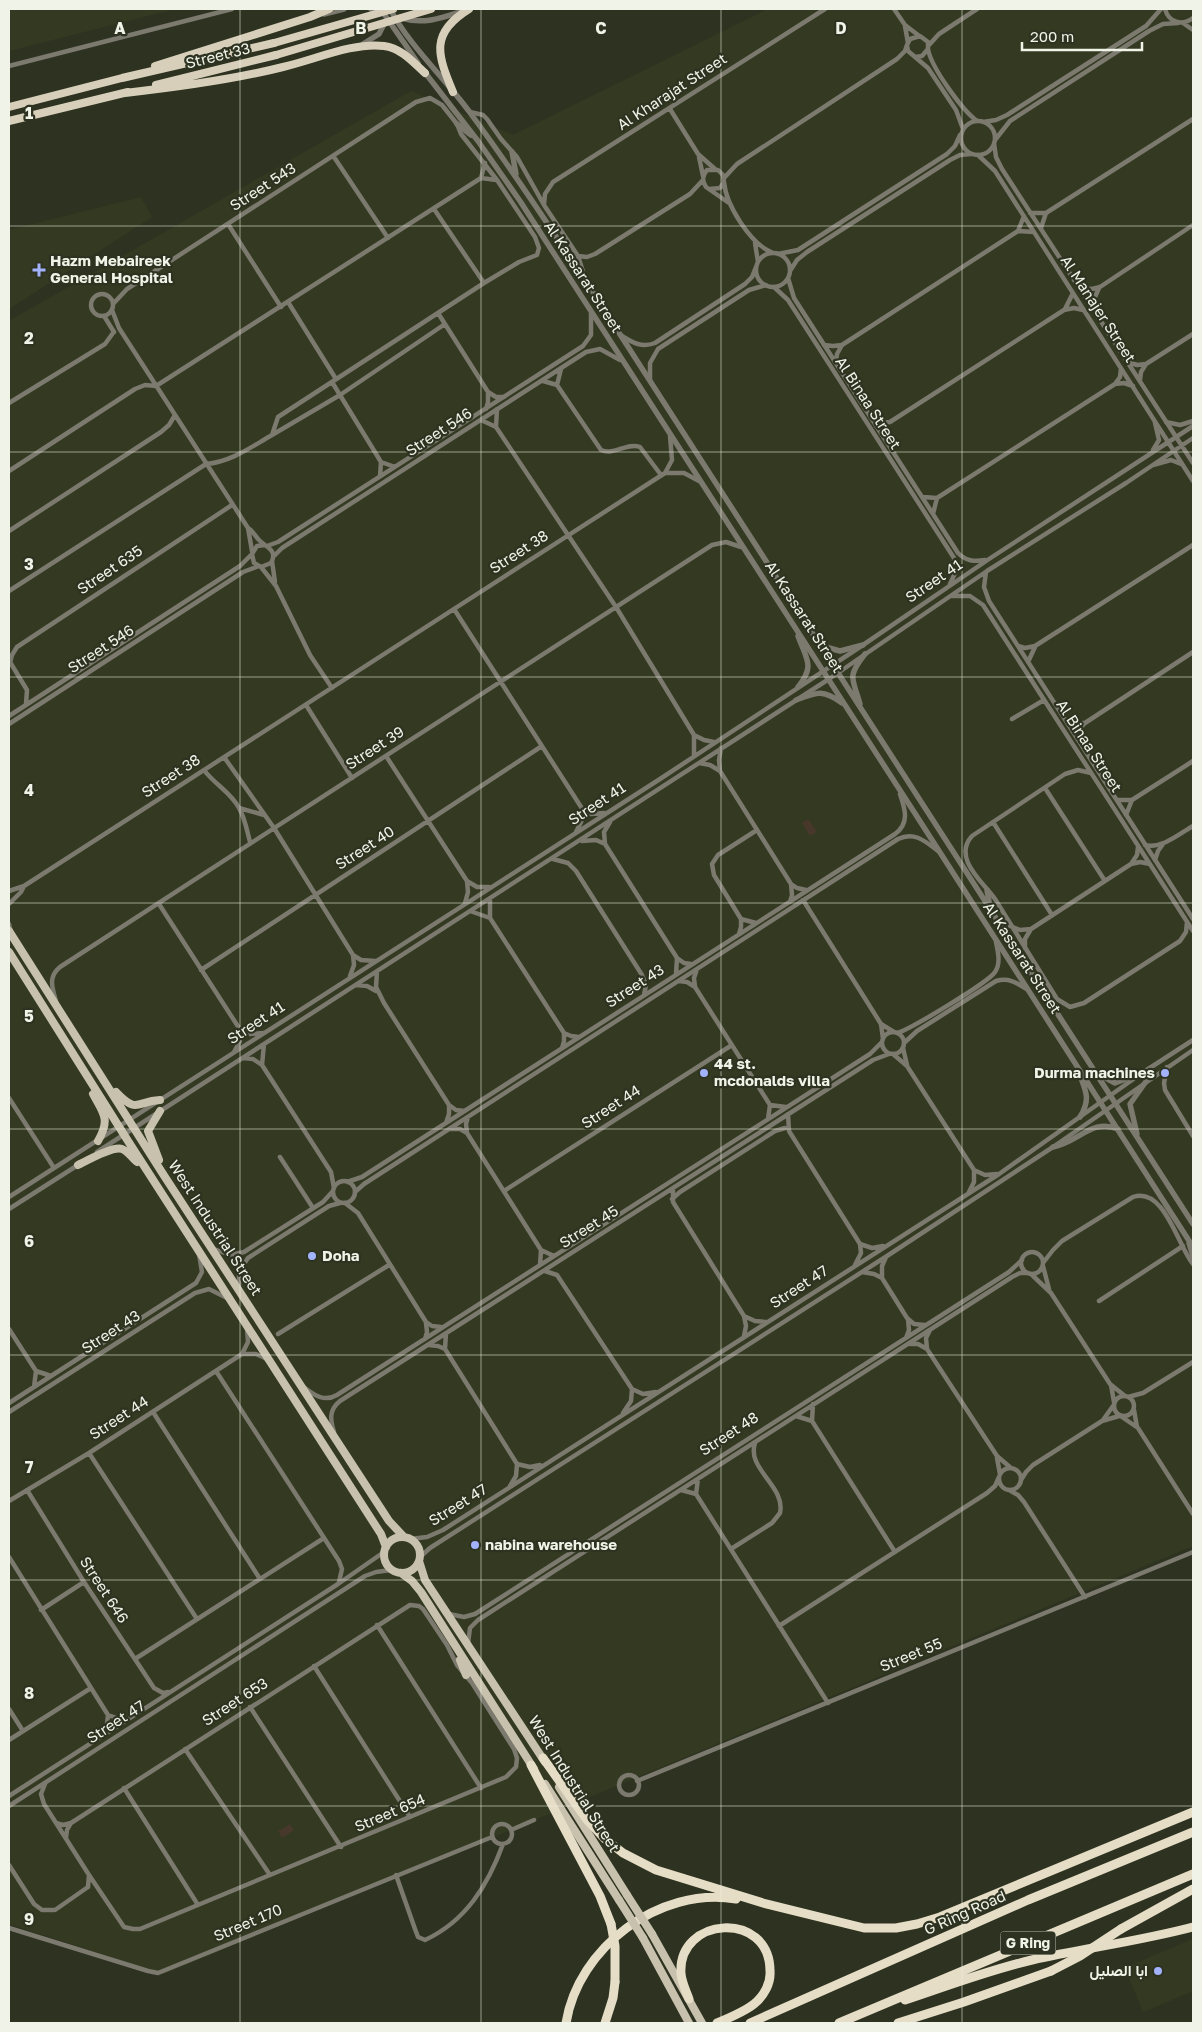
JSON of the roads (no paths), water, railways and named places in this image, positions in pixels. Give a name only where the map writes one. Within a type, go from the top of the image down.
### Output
[{"type":"highway","points":[[122,78],[198,51],[310,17],[329,9]]},
{"type":"highway","name":"Street 33","points":[[9,121],[276,55],[431,9]]},
{"type":"highway","points":[[453,92],[440,60],[440,42],[448,25],[469,9]]},
{"type":"highway","name":"Street 33","points":[[9,107],[122,78],[274,44],[390,13]]},
{"type":"highway","points":[[124,93],[183,86],[255,74],[352,48],[378,46],[390,47],[402,53],[425,73]]},
{"type":"highway","points":[[542,1758],[587,1820],[605,1839],[623,1852],[656,1870],[763,1903],[864,1928],[896,1928],[940,1917],[1193,1812]]},
{"type":"highway","points":[[531,1765],[600,1896],[611,1924],[615,1946],[615,1982],[605,2023]]},
{"type":"highway","name":"G Ring Road","points":[[750,2023],[1028,1900],[1193,1832]]},
{"type":"highway","name":"G Ring","points":[[839,2023],[1193,1874]]},
{"type":"highway","points":[[898,2023],[1051,1971],[1080,1956],[1193,1889]]},
{"type":"highway","points":[[566,2023],[568,2011],[582,1979],[602,1950],[628,1926],[659,1909],[693,1900],[728,1898],[763,1903]]},
{"type":"highway","points":[[689,1999],[682,1980],[681,1967],[686,1952],[697,1938],[716,1928],[730,1927],[744,1930],[758,1940],[769,1960],[770,1978],[767,1987],[754,2004],[717,2023]]},
{"type":"highway","points":[[864,2012],[889,2006],[976,1976],[1031,1961],[1164,1935],[1193,1927]]},
{"type":"highway","points":[[920,2023],[964,2002]]},
{"type":"main road","name":"West Industrial Street","points":[[10,933],[163,1174],[389,1521],[407,1538]]},
{"type":"main road","name":"West Industrial Street","points":[[9,952],[12,960],[381,1534],[385,1549]]},
{"type":"main road","points":[[88,1077],[93,1094],[105,1119],[104,1129],[98,1141]]},
{"type":"main road","points":[[106,1082],[124,1101],[132,1105],[141,1105],[160,1100]]},
{"type":"main road","points":[[160,1112],[148,1131],[163,1174]]},
{"type":"main road","points":[[78,1165],[110,1150],[120,1148],[128,1152],[146,1169]]},
{"type":"main road","points":[[407,1538],[418,1546],[420,1559],[412,1570],[401,1573],[391,1570],[384,1560],[385,1549],[393,1539],[407,1538]]},
{"type":"main road","name":"West Industrial Street","points":[[420,1559],[425,1580],[542,1758],[652,1934],[701,2020]]},
{"type":"main road","name":"West Industrial Street","points":[[401,1573],[417,1586],[620,1900],[689,2023]]},
{"type":"main road","points":[[451,1640],[466,1675]]},
{"type":"street","points":[[9,66],[212,11],[231,9]]},
{"type":"street","points":[[310,17],[344,9]]},
{"type":"street","points":[[371,9],[409,20],[425,21],[469,9]]},
{"type":"street","name":"Al Kharajat Street","points":[[544,205],[545,194],[553,182],[825,9]]},
{"type":"street","points":[[894,9],[905,25],[921,36],[928,47],[931,60],[962,107],[977,121]]},
{"type":"street","points":[[897,59],[922,56],[940,34],[977,9]]},
{"type":"street","points":[[754,242],[772,253],[778,254],[798,250],[947,154],[955,146],[963,129],[970,122],[996,120],[1007,116],[1146,26],[1163,9],[1168,17],[1193,30]]},
{"type":"street","points":[[352,48],[371,41],[379,34],[390,13]]},
{"type":"street","name":"Al Kassarat Street","points":[[390,13],[425,73],[478,141],[520,201],[1193,1247]]},
{"type":"street","name":"Al Kassarat Street","points":[[390,13],[470,112],[516,176],[585,280],[1193,1224]]},
{"type":"street","points":[[650,381],[650,362],[658,349],[744,293],[766,285],[774,287],[781,285],[788,278],[797,260],[807,252],[950,160],[960,155],[978,155],[988,152],[1010,121],[1156,27],[1180,23],[1193,18]]},
{"type":"street","points":[[905,25],[908,51],[925,63],[959,116],[963,129]]},
{"type":"street","points":[[709,189],[720,188],[737,164],[897,59],[912,37],[940,34]]},
{"type":"street","name":"Al Kassarat Street","points":[[430,98],[442,105],[465,139],[497,180],[537,241],[539,252],[537,255],[518,262],[484,283]]},
{"type":"street","name":"Street 543","points":[[113,304],[127,289],[334,157],[416,102],[430,98]]},
{"type":"street","points":[[670,109],[698,154],[716,169],[724,180],[729,203],[754,242],[757,276],[766,285]]},
{"type":"street","name":"Al Kassarat Street","points":[[470,112],[483,115],[519,160],[544,205],[578,256],[585,280]]},
{"type":"street","points":[[1030,213],[1046,213],[1193,119]]},
{"type":"street","points":[[983,122],[991,128],[994,142]]},
{"type":"street","points":[[456,124],[478,141]]},
{"type":"street","points":[[960,135],[963,148],[971,154]]},
{"type":"street","name":"Al Manajer Street","points":[[994,142],[998,163],[1193,463]]},
{"type":"street","points":[[512,152],[516,176]]},
{"type":"street","points":[[698,154],[703,178],[709,189],[729,203]]},
{"type":"street","name":"Al Manajer Street","points":[[978,155],[995,171],[1193,481]]},
{"type":"street","points":[[334,157],[388,238]]},
{"type":"street","points":[[481,178],[485,163]]},
{"type":"street","points":[[578,256],[587,257],[595,254],[690,194],[708,170],[737,164]]},
{"type":"street","points":[[9,470],[135,389],[145,385],[156,386],[481,178],[497,180]]},
{"type":"street","points":[[272,434],[278,417],[484,283],[434,209]]},
{"type":"street","points":[[1041,229],[1046,213]]},
{"type":"street","points":[[824,344],[842,345],[1018,231],[1024,216]]},
{"type":"street","points":[[228,224],[281,306]]},
{"type":"street","points":[[1091,306],[1095,294],[1100,287],[1193,225]]},
{"type":"street","points":[[1018,231],[1034,232]]},
{"type":"street","points":[[620,335],[639,345],[644,346],[655,343],[745,284],[752,277],[757,264],[764,255],[772,253]]},
{"type":"street","points":[[778,254],[788,262],[790,271]]},
{"type":"street","name":"Al Binaa Street","points":[[788,278],[794,298],[962,557],[975,562],[989,559]]},
{"type":"street","name":"Al Binaa Street","points":[[774,287],[788,300],[954,558],[956,574],[947,588]]},
{"type":"street","points":[[1080,288],[1100,287]]},
{"type":"street","points":[[1064,310],[1073,293]]},
{"type":"street","points":[[112,310],[104,316],[96,315],[92,310],[91,304],[99,294],[106,294],[111,298],[112,310],[120,329],[156,386],[248,528],[272,551],[276,586]]},
{"type":"street","points":[[288,302],[334,380],[340,395],[381,462],[387,466],[395,467]]},
{"type":"street","points":[[884,437],[885,429],[890,422],[1064,310],[1074,308],[1084,310]]},
{"type":"street","points":[[438,313],[488,392],[489,399],[486,409]]},
{"type":"street","name":"Street 546","points":[[266,545],[278,542],[587,343],[592,330],[592,313]]},
{"type":"street","points":[[104,316],[113,333]]},
{"type":"street","points":[[9,591],[206,464],[232,458],[340,395],[445,324]]},
{"type":"street","points":[[9,403],[105,344],[113,333],[120,329]]},
{"type":"street","points":[[1140,381],[1141,372],[1146,364],[1193,334]]},
{"type":"street","points":[[837,364],[837,354],[842,345]]},
{"type":"street","name":"Street 546","points":[[273,558],[282,548],[586,352],[596,349],[605,350],[622,361]]},
{"type":"street","points":[[1128,362],[1137,365],[1146,364]]},
{"type":"street","points":[[922,496],[928,499],[937,498],[1115,384],[1120,376],[1121,368]]},
{"type":"street","points":[[557,385],[561,369]]},
{"type":"street","points":[[542,380],[557,385],[601,450],[607,452],[632,445],[640,447],[663,474]]},
{"type":"street","points":[[1115,384],[1124,383],[1133,386]]},
{"type":"street","points":[[488,392],[496,397],[505,396]]},
{"type":"street","points":[[480,420],[496,427],[497,409]]},
{"type":"street","points":[[9,531],[161,432],[169,425],[175,415]]},
{"type":"street","points":[[873,420],[881,423],[890,422]]},
{"type":"street","points":[[1166,422],[1180,425],[1193,421]]},
{"type":"street","points":[[1151,453],[1158,442],[1155,422]]},
{"type":"street","name":"Street 41","points":[[9,1197],[798,688],[989,559],[1193,426]]},
{"type":"street","name":"Street 38","points":[[496,427],[568,535]]},
{"type":"street","points":[[663,474],[672,460],[670,435]]},
{"type":"street","name":"Street 41","points":[[9,1209],[829,679],[986,571],[1193,438]]},
{"type":"street","points":[[1152,466],[1171,460],[1183,465]]},
{"type":"street","points":[[380,477],[381,462]]},
{"type":"street","points":[[663,474],[684,473],[701,483]]},
{"type":"street","name":"Street 38","points":[[9,891],[24,886],[306,706],[663,474]]},
{"type":"street","points":[[933,514],[937,498]]},
{"type":"street","name":"Street 635","points":[[10,662],[17,648],[232,504]]},
{"type":"street","points":[[248,528],[254,563],[260,566],[276,586],[310,655],[332,688]]},
{"type":"street","points":[[568,535],[616,607],[694,735],[694,755]]},
{"type":"street","name":"Street 39","points":[[57,1007],[51,981],[55,971],[159,904],[250,842],[712,545],[733,543],[745,549]]},
{"type":"street","points":[[252,553],[257,546],[266,545]]},
{"type":"street","points":[[1018,646],[1025,648],[1036,646],[1193,546]]},
{"type":"street","name":"Street 546","points":[[9,716],[240,566],[252,553]]},
{"type":"street","points":[[260,566],[266,566],[273,558]]},
{"type":"street","name":"Street 546","points":[[9,724],[243,572],[260,566]]},
{"type":"street","name":"Al Binaa Street","points":[[986,571],[984,587],[987,597],[1193,919]]},
{"type":"street","name":"Al Binaa Street","points":[[950,596],[967,596],[980,602],[1193,931]]},
{"type":"street","points":[[454,609],[583,810],[591,814],[606,813]]},
{"type":"street","points":[[794,625],[809,666],[805,678],[798,688]]},
{"type":"street","points":[[822,646],[840,651],[863,645]]},
{"type":"street","points":[[1028,662],[1036,646]]},
{"type":"street","points":[[1078,739],[1080,728],[1085,723],[1193,652]]},
{"type":"street","points":[[862,711],[852,676],[854,668],[865,654]]},
{"type":"street","points":[[10,662],[26,690],[28,697],[26,705]]},
{"type":"street","points":[[796,700],[812,694],[824,693],[833,696],[845,706]]},
{"type":"street","points":[[1012,719],[1044,700]]},
{"type":"street","points":[[306,706],[352,778]]},
{"type":"street","points":[[1068,723],[1085,723]]},
{"type":"street","points":[[694,735],[704,740],[715,742]]},
{"type":"street","name":"Street 40","points":[[201,970],[542,746]]},
{"type":"street","points":[[721,748],[720,771],[791,884],[797,888],[808,890]]},
{"type":"street","points":[[386,756],[467,881],[477,887],[489,887]]},
{"type":"street","points":[[224,757],[274,828],[353,956],[354,965],[350,978]]},
{"type":"street","points":[[1117,800],[1132,800],[1193,760]]},
{"type":"street","points":[[698,763],[710,765],[720,771]]},
{"type":"street","points":[[204,770],[240,808],[250,842]]},
{"type":"street","points":[[1052,916],[993,822],[1071,771],[1091,773]]},
{"type":"street","points":[[1044,788],[1105,881]]},
{"type":"street","name":"Street 43","points":[[346,1181],[362,1177],[899,831],[906,817],[900,792]]},
{"type":"street","points":[[1126,815],[1132,800]]},
{"type":"street","points":[[240,808],[265,815]]},
{"type":"street","points":[[576,832],[582,820],[583,810]]},
{"type":"street","points":[[610,821],[604,832],[605,844],[677,958],[684,963],[692,964]]},
{"type":"street","name":"Al Kassarat Street","points":[[993,822],[972,836],[966,845],[965,855],[967,860],[986,890],[995,899],[1057,999],[1070,1007],[1084,1003],[1180,940],[1186,932],[1187,922]]},
{"type":"street","points":[[1145,845],[1155,846],[1164,843],[1193,826]]},
{"type":"street","points":[[739,934],[741,919],[714,875],[712,864],[718,855],[757,830]]},
{"type":"street","name":"Street 43","points":[[355,1195],[364,1184],[902,837],[911,835],[920,838],[938,851]]},
{"type":"street","points":[[578,842],[592,840],[605,844]]},
{"type":"street","points":[[1155,860],[1158,851],[1164,843]]},
{"type":"street","points":[[1010,926],[1020,930],[1031,929],[1052,916],[1131,864],[1137,855],[1138,846]]},
{"type":"street","points":[[552,859],[563,860],[576,871],[642,975],[646,985],[644,995]]},
{"type":"street","points":[[1131,864],[1144,862],[1150,865]]},
{"type":"street","points":[[465,904],[468,892],[467,881]]},
{"type":"street","points":[[790,902],[792,895],[791,884]]},
{"type":"street","name":"Street 38","points":[[9,904],[24,886]]},
{"type":"street","points":[[986,890],[990,909]]},
{"type":"street","points":[[490,898],[490,918],[564,1032],[571,1036],[579,1037]]},
{"type":"street","points":[[803,900],[881,1024],[902,1037],[907,1066]]},
{"type":"street","points":[[159,904],[239,1028],[250,1034],[265,1033]]},
{"type":"street","points":[[470,911],[490,918]]},
{"type":"street","points":[[741,919],[756,923]]},
{"type":"street","points":[[9,924],[10,933]]},
{"type":"street","points":[[1025,950],[1025,939],[1031,929]]},
{"type":"street","points":[[882,1040],[888,1033],[895,1033],[913,1026],[992,976],[999,961],[996,942]]},
{"type":"street","points":[[353,956],[362,960],[376,961]]},
{"type":"street","points":[[676,974],[677,958]]},
{"type":"street","points":[[695,987],[694,978],[698,969]]},
{"type":"street","points":[[377,971],[375,982],[378,992],[449,1105],[456,1110],[465,1111]]},
{"type":"street","points":[[891,1054],[900,1052],[917,1031],[996,982],[1001,980],[1012,981],[1029,992]]},
{"type":"street","points":[[678,982],[687,982],[695,987],[770,1105],[778,1108],[787,1107]]},
{"type":"street","points":[[355,985],[367,986],[378,992]]},
{"type":"street","points":[[881,1024],[884,1049],[907,1066],[974,1170],[985,1175],[999,1174]]},
{"type":"street","points":[[232,1054],[240,1041],[239,1028]]},
{"type":"street","points":[[562,1048],[564,1032]]},
{"type":"street","name":"Street 45","points":[[300,1385],[316,1396],[332,1398],[870,1054],[882,1040]]},
{"type":"street","name":"Street 47","points":[[407,1538],[428,1537],[436,1534],[509,1488],[999,1174],[1142,1073],[1193,1040]]},
{"type":"street","points":[[262,1064],[264,1044]]},
{"type":"street","name":"Street 44","points":[[504,1191],[732,1045]]},
{"type":"street","name":"Street 47","points":[[420,1559],[430,1548],[887,1256],[1053,1147],[1116,1104],[1147,1080],[1193,1050]]},
{"type":"street","name":"Street 45","points":[[336,1440],[331,1419],[333,1408],[336,1404],[873,1060],[891,1054]]},
{"type":"street","points":[[242,1058],[262,1064],[331,1172],[336,1199],[358,1214]]},
{"type":"street","points":[[1075,1061],[1087,1099],[1080,1118]]},
{"type":"street","points":[[1167,1067],[1164,1083],[1165,1090],[1193,1136]]},
{"type":"street","points":[[1096,1073],[1115,1083],[1142,1073]]},
{"type":"street","points":[[1138,1138],[1130,1104],[1147,1080]]},
{"type":"street","points":[[9,1098],[54,1168]]},
{"type":"street","points":[[446,1122],[449,1114],[449,1105]]},
{"type":"street","points":[[767,1120],[770,1105]]},
{"type":"street","points":[[9,1110],[14,1106]]},
{"type":"street","points":[[788,1114],[787,1129],[860,1244],[861,1254],[854,1266]]},
{"type":"street","points":[[469,1116],[466,1124],[467,1133],[541,1250],[554,1256]]},
{"type":"street","points":[[1053,1147],[1073,1140],[1099,1125],[1118,1129]]},
{"type":"street","points":[[770,1126],[787,1129]]},
{"type":"street","points":[[448,1130],[460,1129],[467,1133]]},
{"type":"street","points":[[673,1201],[680,1192],[775,1131],[787,1129]]},
{"type":"street","points":[[280,1157],[313,1208]]},
{"type":"street","points":[[968,1194],[974,1182],[974,1170]]},
{"type":"street","points":[[331,1172],[353,1186],[358,1214],[426,1322],[432,1326],[443,1327]]},
{"type":"street","points":[[211,1247],[230,1255],[240,1254],[326,1200],[338,1184],[346,1181]]},
{"type":"street","points":[[673,1188],[673,1201],[744,1316],[746,1326],[743,1337]]},
{"type":"street","points":[[1030,1273],[1038,1272],[1053,1250],[1062,1241],[1133,1196],[1144,1194],[1154,1199],[1157,1203],[1193,1264]]},
{"type":"street","points":[[239,1290],[239,1271],[248,1258],[329,1206],[352,1201],[355,1195]]},
{"type":"street","points":[[659,1198],[673,1201]]},
{"type":"street","points":[[1186,1236],[1193,1256]]},
{"type":"street","points":[[860,1244],[872,1248],[886,1246]]},
{"type":"street","points":[[1100,1301],[1183,1246]]},
{"type":"street","name":"Street 43","points":[[9,1403],[196,1283],[202,1272],[198,1250]]},
{"type":"street","points":[[540,1265],[541,1250]]},
{"type":"street","points":[[1051,1293],[1041,1256],[1034,1252],[1026,1253],[1022,1260],[1022,1268],[1051,1293],[1110,1384],[1115,1411],[1138,1428]]},
{"type":"street","points":[[882,1278],[882,1266],[887,1256]]},
{"type":"street","name":"Street 48","points":[[447,1613],[464,1618],[475,1614],[740,1442],[1009,1272],[1022,1260]]},
{"type":"street","points":[[557,1275],[559,1262]]},
{"type":"street","points":[[278,1334],[389,1264]]},
{"type":"street","points":[[544,1271],[557,1275],[632,1389],[643,1394],[659,1391]]},
{"type":"street","points":[[861,1272],[874,1274],[882,1278],[907,1318],[909,1326],[906,1338]]},
{"type":"street","name":"Street 48","points":[[468,1645],[470,1628],[478,1620],[1012,1277],[1020,1273],[1030,1273]]},
{"type":"street","name":"Street 43","points":[[9,1412],[195,1293],[209,1289],[230,1299]]},
{"type":"street","points":[[744,1316],[755,1321],[767,1322]]},
{"type":"street","points":[[907,1318],[918,1325],[926,1325]]},
{"type":"street","points":[[425,1339],[427,1332],[426,1322]]},
{"type":"street","points":[[247,1326],[248,1342],[242,1354],[256,1354],[270,1361]]},
{"type":"street","points":[[9,1328],[36,1371],[34,1387]]},
{"type":"street","points":[[927,1349],[926,1338],[931,1329]]},
{"type":"street","points":[[444,1349],[446,1333]]},
{"type":"street","points":[[907,1344],[918,1344],[927,1349],[997,1456],[1020,1474],[1024,1502]]},
{"type":"street","points":[[428,1345],[435,1345],[444,1349],[517,1464],[516,1476],[509,1488]]},
{"type":"street","name":"Street 44","points":[[9,1501],[89,1453],[242,1354]]},
{"type":"street","points":[[1102,1421],[1119,1397],[1143,1393],[1193,1362]]},
{"type":"street","points":[[36,1371],[52,1376]]},
{"type":"street","points":[[216,1371],[341,1566],[342,1573],[338,1584]]},
{"type":"street","points":[[1110,1384],[1134,1402],[1138,1428],[1193,1514]]},
{"type":"street","points":[[622,1415],[631,1401],[632,1389]]},
{"type":"street","points":[[813,1404],[812,1421],[895,1552]]},
{"type":"street","points":[[987,1493],[1016,1489],[1026,1472],[1033,1465],[1102,1421],[1130,1415],[1134,1410]]},
{"type":"street","points":[[153,1412],[260,1579]]},
{"type":"street","points":[[795,1416],[812,1421]]},
{"type":"street","name":"Street 48","points":[[740,1452],[753,1456],[755,1442]]},
{"type":"street","points":[[89,1453],[197,1619]]},
{"type":"street","points":[[731,1549],[772,1523],[780,1513],[781,1501],[753,1456]]},
{"type":"street","points":[[997,1456],[1000,1484],[1018,1495],[1024,1502],[1085,1597]]},
{"type":"street","points":[[517,1464],[530,1467],[544,1464]]},
{"type":"street","points":[[779,1626],[987,1493],[995,1486],[1006,1468],[1013,1469],[1033,1465]]},
{"type":"street","name":"Street 48","points":[[696,1494],[698,1479]]},
{"type":"street","name":"Street 646","points":[[27,1490],[84,1582],[154,1688],[163,1692],[170,1692]]},
{"type":"street","points":[[681,1490],[696,1494],[828,1703]]},
{"type":"street","points":[[135,1659],[324,1538]]},
{"type":"street","name":"Street 47","points":[[9,1796],[338,1584],[385,1549]]},
{"type":"street","name":"Street 55","points":[[637,1781],[1193,1552]]},
{"type":"street","points":[[9,1557],[108,1715],[125,1721]]},
{"type":"street","name":"Street 47","points":[[9,1806],[365,1576],[391,1570]]},
{"type":"street","points":[[41,1610],[84,1582]]},
{"type":"street","name":"Street 653","points":[[71,1823],[405,1606],[414,1605],[423,1610],[447,1645],[457,1665],[466,1675]]},
{"type":"street","points":[[377,1625],[481,1788]]},
{"type":"street","points":[[314,1666],[410,1817]]},
{"type":"street","name":"Street 654","points":[[98,1886],[121,1923],[129,1929],[140,1928],[341,1847],[506,1777],[516,1767],[517,1758],[514,1749],[466,1675]]},
{"type":"street","points":[[9,1740],[90,1688]]},
{"type":"street","points":[[250,1707],[341,1847]]},
{"type":"street","points":[[9,1709],[22,1731]]},
{"type":"street","points":[[106,1733],[108,1715]]},
{"type":"street","points":[[186,1749],[270,1875]]},
{"type":"street","name":"Street 55","points":[[627,1776],[635,1778],[637,1781],[638,1788],[632,1794],[624,1794],[619,1787],[620,1780],[627,1776]]},
{"type":"street","points":[[45,1782],[42,1799],[89,1875],[98,1886]]},
{"type":"street","points":[[124,1788],[198,1905]]},
{"type":"street","points":[[396,1875],[418,1937],[425,1940],[451,1925],[471,1905],[487,1880],[503,1844],[511,1838],[511,1830],[534,1820]]},
{"type":"street","points":[[56,1823],[63,1825],[71,1823]]},
{"type":"street","points":[[66,1839],[67,1830],[71,1823]]},
{"type":"street","name":"Street 170","points":[[9,1928],[158,1973],[492,1837],[493,1829],[496,1826],[504,1825],[511,1830]]},
{"type":"street","points":[[492,1837],[497,1843],[503,1844]]},
{"type":"street","points":[[9,1865],[34,1904],[42,1910],[55,1910],[88,1887],[98,1886]]},
{"type":"street","points":[[88,1887],[89,1875]]},
{"type":"place","name":"Hazm Mebaireek General Hospital","points":[[39,270]]},
{"type":"place","name":"44 st. mcdonalds villa","points":[[704,1073]]},
{"type":"place","name":"Durma machines","points":[[1165,1073]]},
{"type":"place","name":"Doha","points":[[312,1256]]},
{"type":"place","name":"nabina warehouse","points":[[475,1545]]},
{"type":"place","name":"ابا الصليل","points":[[1158,1971]]}]
